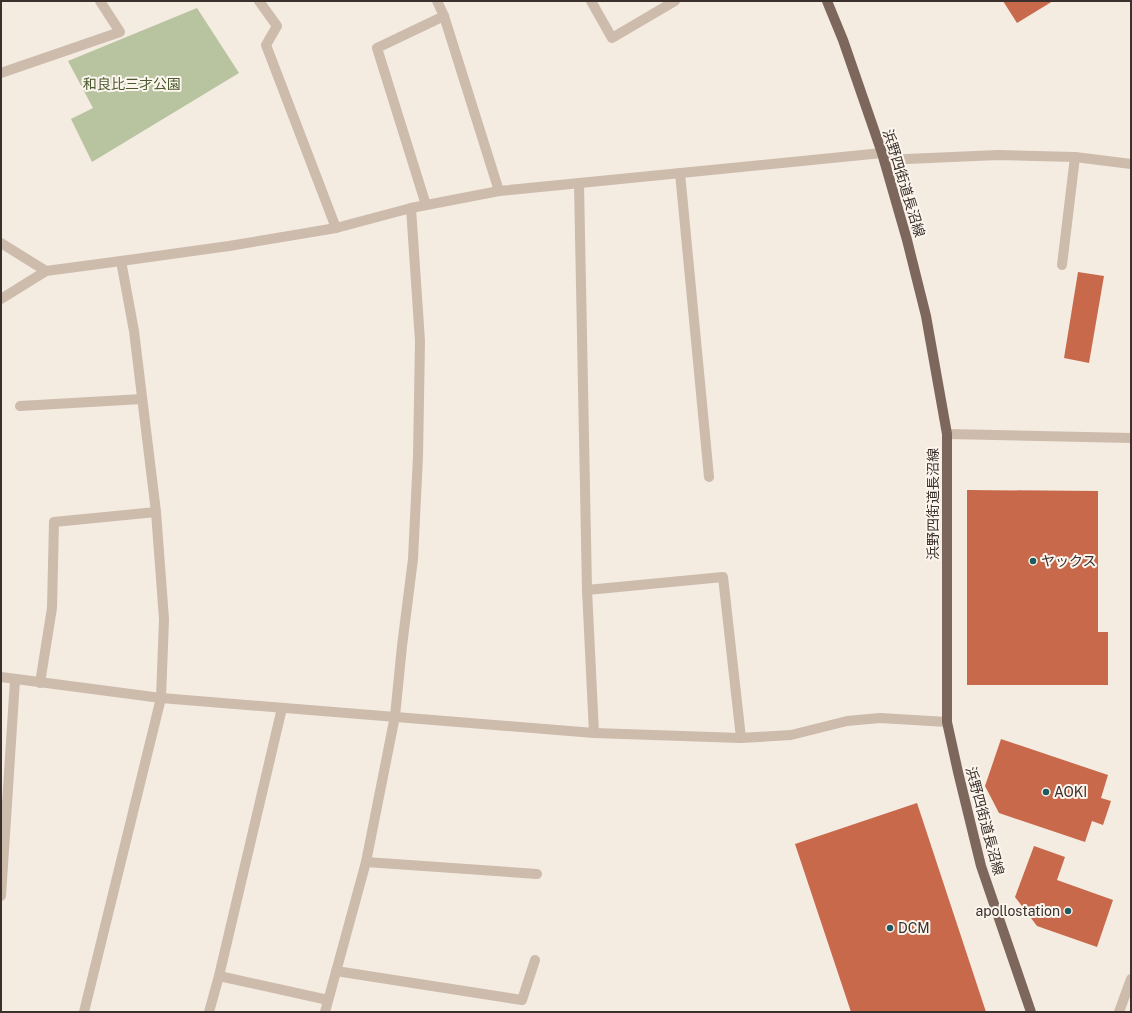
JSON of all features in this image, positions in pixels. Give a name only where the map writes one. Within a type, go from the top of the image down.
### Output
[{"type":"main road","name":"浜野四街道長沼線","points":[[827,1],[883,156],[907,240],[926,316],[947,434],[947,722],[981,866],[1030,1012]]},
{"type":"street","points":[[1,73],[120,32],[100,1]]},
{"type":"street","points":[[259,1],[277,26],[266,45],[336,228]]},
{"type":"street","points":[[437,1],[444,16],[499,192]]},
{"type":"street","points":[[591,1],[612,38],[675,1]]},
{"type":"street","points":[[426,205],[377,48],[444,16]]},
{"type":"street","points":[[1,299],[46,271],[230,246],[336,228],[411,208],[499,192],[680,173],[883,156],[998,155],[1075,157],[1131,164]]},
{"type":"street","points":[[1062,265],[1075,157]]},
{"type":"street","points":[[680,173],[710,477]]},
{"type":"street","points":[[579,183],[587,590],[594,733]]},
{"type":"street","points":[[324,1012],[366,862],[396,716],[402,646],[413,559],[418,456],[420,341],[411,208]]},
{"type":"street","points":[[1,243],[46,271]]},
{"type":"street","points":[[84,1012],[161,698],[164,619],[156,512],[134,331],[121,261]]},
{"type":"street","points":[[20,406],[142,399]]},
{"type":"street","points":[[947,434],[1131,438]]},
{"type":"street","points":[[40,683],[52,608],[54,522],[156,512]]},
{"type":"street","points":[[587,590],[722,577],[741,738]]},
{"type":"street","points":[[1,678],[161,698],[594,733],[741,738],[791,735],[847,721],[880,718],[947,722]]},
{"type":"street","points":[[1,896],[15,680]]},
{"type":"street","points":[[209,1012],[219,976],[282,708]]},
{"type":"street","points":[[366,862],[537,874]]},
{"type":"street","points":[[336,971],[522,1000],[535,960]]},
{"type":"street","points":[[219,976],[328,1000]]},
{"type":"street","points":[[1119,1012],[1131,979]]},
{"type":"green space","name":"和良比三才公園","points":[[197,8],[239,73],[92,162],[71,119],[93,108],[68,61]]},
{"type":"building","points":[[1003,1],[1053,1],[1017,23]]},
{"type":"building","points":[[1078,272],[1104,276],[1089,363],[1064,358]]},
{"type":"building","name":"ヤックス","points":[[967,490],[1098,491],[1098,632],[1108,632],[1108,685],[967,685]]},
{"type":"building","name":"AOKI","points":[[1001,739],[1108,775],[1101,798],[1111,801],[1103,825],[1092,821],[1085,842],[999,813],[985,786]]},
{"type":"building","name":"DCM","points":[[917,803],[986,1012],[851,1012],[795,844]]},
{"type":"building","points":[[1034,846],[1065,857],[1057,880],[1113,900],[1097,947],[1037,926],[1015,897]]},
{"type":"place","name":"ヤックス","points":[[1033,561]]},
{"type":"place","name":"AOKI","points":[[1046,792]]},
{"type":"place","name":"apollostation","points":[[1068,911]]},
{"type":"place","name":"DCM","points":[[890,928]]}]
